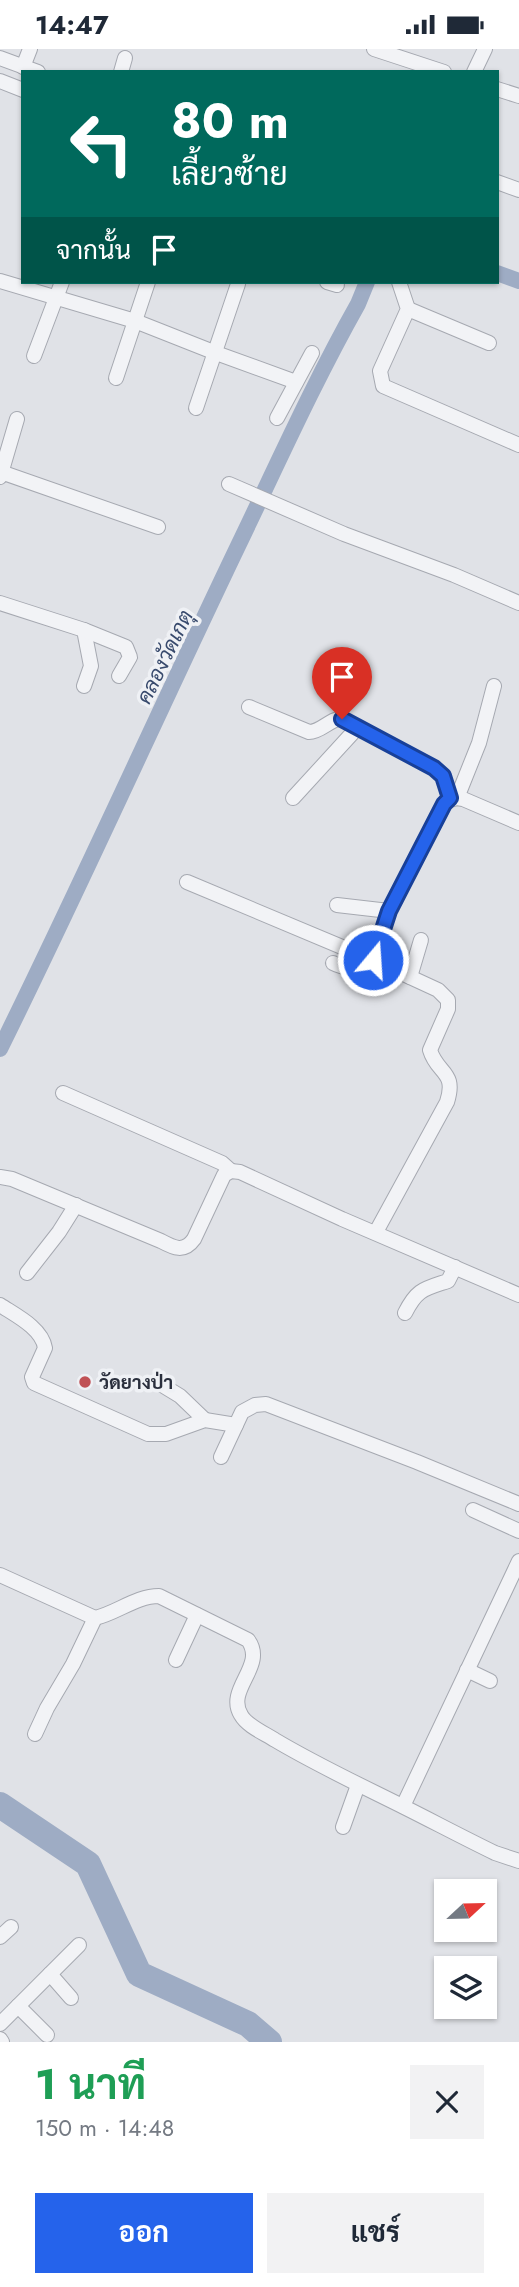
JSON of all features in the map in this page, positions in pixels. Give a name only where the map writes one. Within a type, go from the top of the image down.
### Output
[{"type":"street","points":[[0,58],[30,69],[30,49]]},
{"type":"street","points":[[374,49],[438,70]]},
{"type":"street","points":[[475,70],[485,49]]},
{"type":"street","points":[[0,81],[21,89]]},
{"type":"street","points":[[499,90],[519,96]]},
{"type":"street","points":[[499,183],[519,190]]},
{"type":"street","points":[[0,281],[135,321],[296,382]]},
{"type":"street","points":[[34,356],[61,284]]},
{"type":"street","points":[[116,378],[147,284]]},
{"type":"street","points":[[196,408],[238,284]]},
{"type":"street","points":[[400,284],[408,309],[380,371],[383,386],[519,445]]},
{"type":"street","points":[[408,309],[489,343]]},
{"type":"street","points":[[276,418],[312,353]]},
{"type":"street","points":[[18,419],[1,474],[158,527]]},
{"type":"street","points":[[229,484],[344,534],[454,575],[519,603]]},
{"type":"street","points":[[0,603],[84,630],[126,647],[130,657],[119,676]]},
{"type":"street","points":[[84,630],[91,666],[84,686]]},
{"type":"street","points":[[333,963],[349,968],[368,958],[444,804],[454,798],[479,743],[494,686]]},
{"type":"street","points":[[249,707],[309,732],[315,732],[342,719],[434,768],[443,776],[454,798],[519,823]]},
{"type":"street","points":[[293,798],[358,727]]},
{"type":"street","points":[[187,882],[368,958],[438,990],[448,1000],[448,1009],[430,1050],[444,1069],[452,1089],[376,1232]]},
{"type":"street","points":[[337,905],[389,911]]},
{"type":"street","points":[[410,977],[421,940]]},
{"type":"street","points":[[63,1093],[222,1163],[231,1171],[240,1172],[519,1295]]},
{"type":"street","points":[[0,1177],[12,1179],[75,1205],[174,1249],[181,1249],[189,1246],[194,1239],[225,1175],[231,1171]]},
{"type":"street","points":[[27,1273],[59,1232],[75,1205]]},
{"type":"street","points":[[405,1313],[417,1293],[427,1286],[448,1280],[455,1266]]},
{"type":"street","points":[[0,1305],[28,1324],[45,1343],[32,1377],[34,1383],[148,1434],[166,1434],[205,1420],[236,1425]]},
{"type":"street","points":[[157,1382],[180,1396],[205,1420]]},
{"type":"street","points":[[221,1457],[242,1412],[247,1407],[266,1404],[519,1504]]},
{"type":"street","points":[[473,1510],[519,1531]]},
{"type":"street","points":[[403,1806],[519,1561]]},
{"type":"street","points":[[0,1575],[95,1618],[152,1596],[159,1596],[248,1640],[252,1645],[254,1660],[237,1698],[242,1717],[313,1763],[495,1853],[519,1861]]},
{"type":"street","points":[[176,1660],[197,1615]]},
{"type":"street","points":[[36,1734],[95,1618]]},
{"type":"street","points":[[467,1670],[490,1681]]},
{"type":"street","points":[[343,1827],[358,1785]]},
{"type":"street","points":[[0,2024],[79,1945]]},
{"type":"street","points":[[50,1974],[71,1999]]},
{"type":"street","points":[[18,2005],[47,2035]]},
{"type":"waterway","name":"คลองวัดเกตุ","points":[[499,274],[519,281]]},
{"type":"waterway","name":"คลองวัดเกตุ","points":[[0,1049],[282,454],[366,284]]},
{"type":"waterway","points":[[0,1805],[88,1864],[139,1974],[248,2024],[269,2042]]},
{"type":"place","name":"วัดยางป่า","points":[[85,1382]]},
{"type":"route","points":[[342,719],[434,768],[443,776],[450,798],[425,839],[389,911],[373,960]]}]
